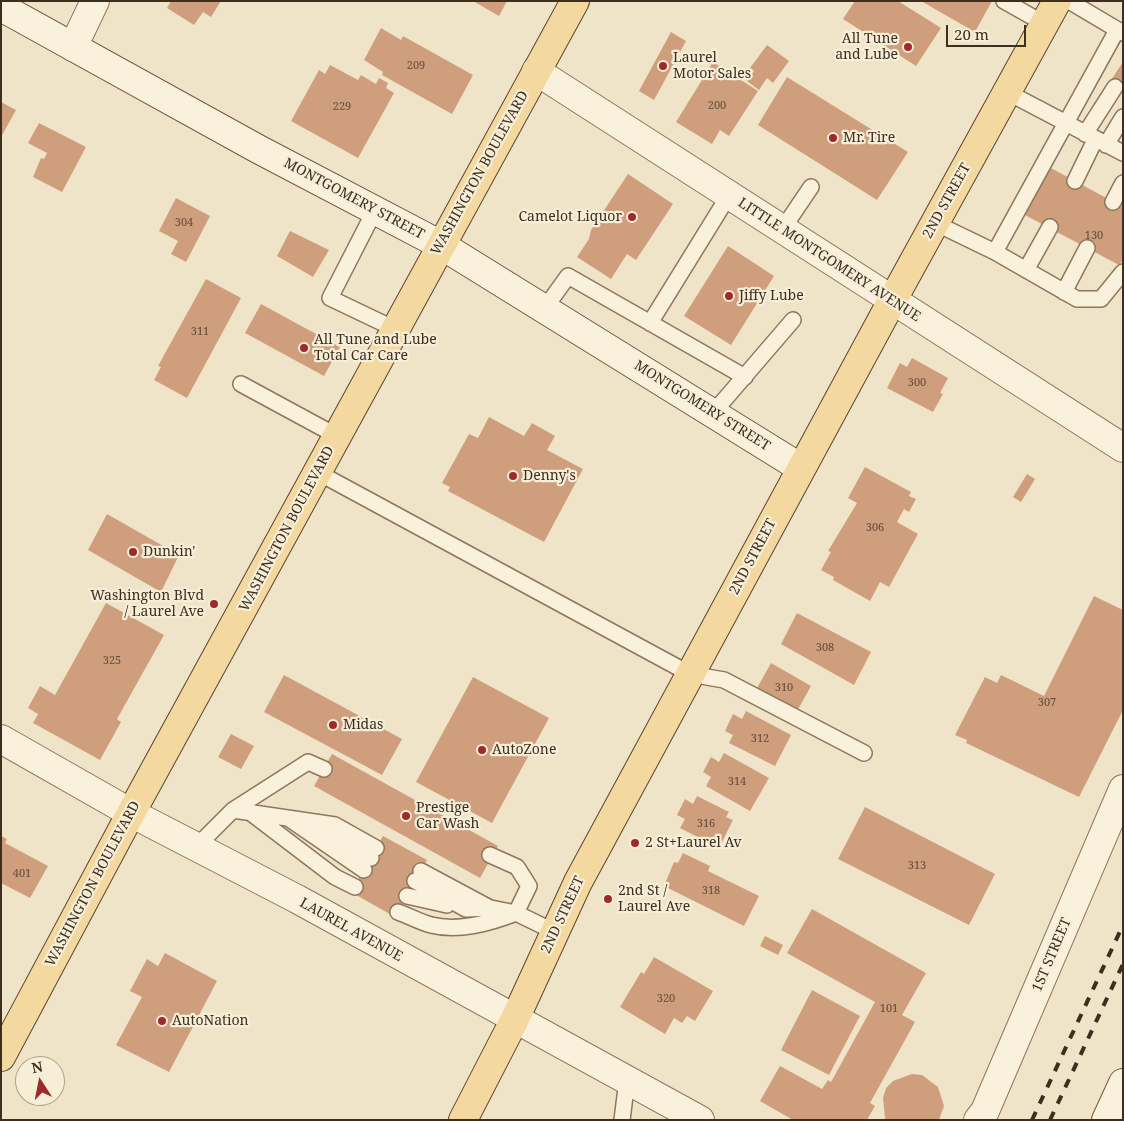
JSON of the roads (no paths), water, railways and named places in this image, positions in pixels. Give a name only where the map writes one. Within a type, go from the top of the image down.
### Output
[{"type":"main road","name":"WASHINGTON BOULEVARD","points":[[1,1057],[131,813],[575,1]]},
{"type":"main road","name":"2ND STREET","points":[[463,1120],[515,1019],[578,882],[801,468],[1054,7]]},
{"type":"street","points":[[73,47],[95,1]]},
{"type":"street","name":"MONTGOMERY STREET","points":[[2,8],[441,245],[801,468]]},
{"type":"street","name":"LITTLE MONTGOMERY AVENUE","points":[[536,70],[1123,448]]},
{"type":"street","name":"LAUREL AVENUE","points":[[1,738],[131,813],[700,1120]]},
{"type":"street","name":"1ST STREET","points":[[978,1120],[985,1111],[1123,789]]},
{"type":"lane","points":[[995,252],[1065,123],[1120,32],[1054,7],[1004,1]]},
{"type":"lane","points":[[1075,181],[1095,140],[1115,87]]},
{"type":"lane","points":[[1007,92],[1095,140],[1123,153]]},
{"type":"lane","points":[[1095,140],[1123,117]]},
{"type":"lane","points":[[1114,202],[1123,183]]},
{"type":"lane","points":[[782,230],[811,187]]},
{"type":"lane","points":[[650,323],[729,195]]},
{"type":"lane","points":[[375,210],[330,298],[395,330]]},
{"type":"lane","points":[[935,223],[995,252],[1077,299],[1101,298],[1123,272]]},
{"type":"lane","points":[[1026,270],[1050,228]]},
{"type":"lane","points":[[1064,292],[1087,248]]},
{"type":"lane","points":[[545,308],[568,276],[744,377]]},
{"type":"lane","points":[[713,413],[793,320]]},
{"type":"lane","points":[[240,384],[337,436]]},
{"type":"lane","points":[[317,472],[690,674],[724,680],[864,753]]},
{"type":"lane","points":[[196,847],[233,810],[308,762],[324,769]]},
{"type":"lane","points":[[233,810],[250,812],[336,825],[370,858],[295,819]]},
{"type":"lane","points":[[250,812],[335,877],[354,887]]},
{"type":"lane","points":[[398,912],[431,925],[451,927],[490,923],[516,913],[529,886],[517,867],[490,855]]},
{"type":"lane","points":[[466,909],[418,876],[490,908],[516,913],[555,932]]},
{"type":"lane","points":[[407,896],[466,909],[490,908]]},
{"type":"lane","points":[[622,1120],[626,1080]]},
{"type":"railway","points":[[1032,1120],[1123,925]]},
{"type":"railway","points":[[1050,1120],[1123,964]]},
{"type":"place","name":"All Tune and Lube","points":[[908,47]]},
{"type":"place","name":"Laurel Motor Sales","points":[[663,66]]},
{"type":"place","name":"Mr. Tire","points":[[833,138]]},
{"type":"place","name":"Camelot Liquor","points":[[632,217]]},
{"type":"place","name":"Jiffy Lube","points":[[729,296]]},
{"type":"place","name":"All Tune and Lube Total Car Care","points":[[304,348]]},
{"type":"place","name":"Denny's","points":[[513,476]]},
{"type":"place","name":"Dunkin'","points":[[133,552]]},
{"type":"place","name":"Washington Blvd / Laurel Ave","points":[[214,604]]},
{"type":"place","name":"Midas","points":[[333,725]]},
{"type":"place","name":"AutoZone","points":[[482,750]]},
{"type":"place","name":"Prestige Car Wash","points":[[406,816]]},
{"type":"place","name":"2 St+Laurel Av","points":[[635,843]]},
{"type":"place","name":"2nd St / Laurel Ave","points":[[608,899]]},
{"type":"place","name":"AutoNation","points":[[162,1021]]}]
